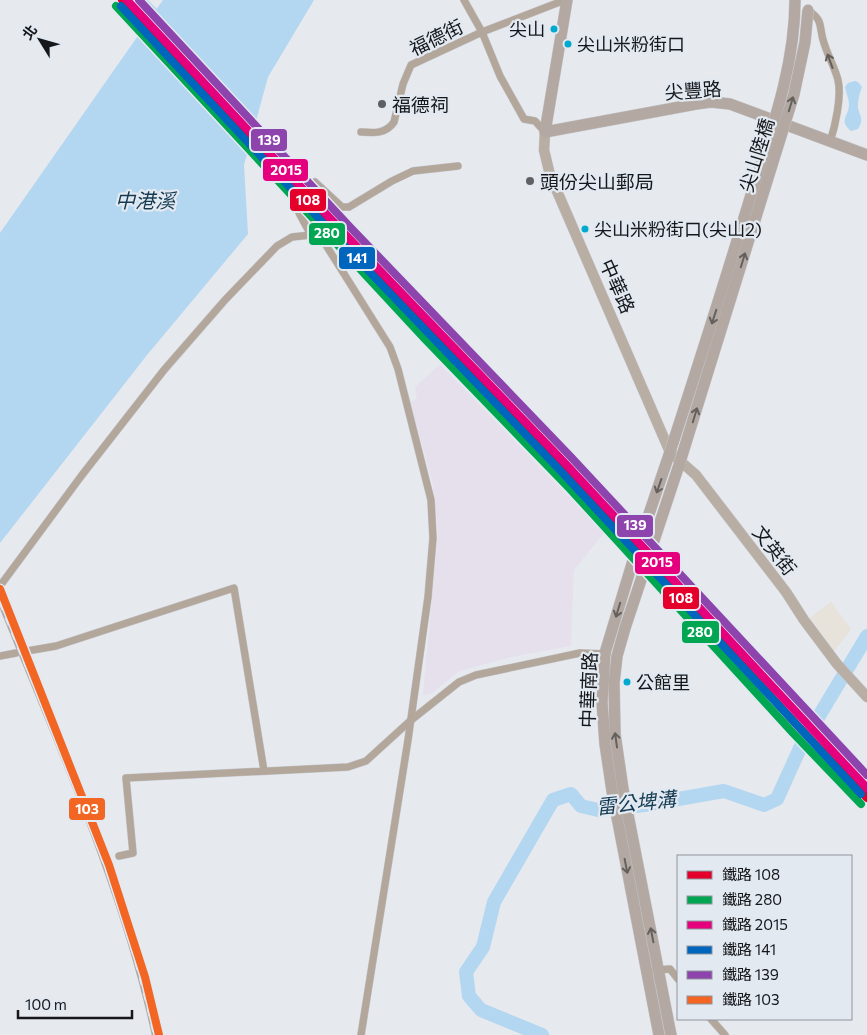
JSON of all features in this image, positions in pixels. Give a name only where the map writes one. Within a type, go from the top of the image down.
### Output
[{"type":"main road","name":"中華路","points":[[545,132],[566,0]]},
{"type":"main road","name":"尖山陸橋","points":[[670,452],[769,139],[790,62],[795,26],[795,0]]},
{"type":"main road","name":"尖山陸橋","points":[[680,462],[794,94],[805,42],[807,5]]},
{"type":"main road","name":"尖豐路","points":[[545,132],[711,102],[730,104],[867,155]]},
{"type":"main road","name":"中華南路","points":[[623,817],[614,768],[609,722],[602,702],[605,653],[632,564],[670,452]]},
{"type":"main road","name":"中華南路","points":[[609,722],[617,656],[642,573],[680,462]]},
{"type":"main road","points":[[623,817],[658,969],[670,1035]]},
{"type":"main road","points":[[623,817],[646,972],[659,1035]]},
{"type":"street","points":[[464,0],[482,32],[500,76],[524,120],[535,121],[545,132]]},
{"type":"street","name":"福德街","points":[[361,132],[379,134],[390,128],[394,122],[403,84],[411,65],[482,32],[566,0]]},
{"type":"street","points":[[807,5],[820,22],[823,41],[839,81],[835,129],[830,142]]},
{"type":"street","name":"中華路","points":[[545,132],[544,150],[550,175],[670,452],[680,462]]},
{"type":"street","points":[[361,1035],[428,597],[433,538],[432,500],[398,369],[390,347],[324,242],[311,235],[299,213],[298,200],[315,182],[342,207],[349,207],[392,181],[413,171],[458,166]]},
{"type":"street","points":[[0,586],[82,475],[158,377],[225,300],[277,246],[292,237],[311,235]]},
{"type":"street","name":"文英街","points":[[680,462],[696,475],[786,592],[837,664],[867,697]]},
{"type":"street","points":[[27,651],[56,646],[234,588],[264,771]]},
{"type":"street","points":[[119,856],[133,853],[126,778],[348,767],[366,761],[410,721],[459,682],[476,675],[580,653],[605,653],[617,656]]},
{"type":"street","points":[[0,656],[16,654]]},
{"type":"street","points":[[646,972],[670,969],[677,978]]},
{"type":"street","points":[[712,1020],[725,1035]]},
{"type":"shaded area","points":[[440,364],[604,533],[574,570],[571,646],[516,656],[459,671],[431,694],[423,695],[438,533],[433,484],[410,402],[417,399],[415,387]]},
{"type":"shaded area","points":[[831,602],[851,629],[834,651],[810,618]]},
{"type":"water","name":"中港溪","points":[[163,0],[314,0],[268,77],[244,165],[248,234],[147,355],[0,543],[0,233]]},
{"type":"water","points":[[855,81],[862,87],[858,104],[861,122],[858,129],[851,131],[845,124],[849,100],[845,87],[848,83]]},
{"type":"waterway","points":[[146,0],[157,11]]},
{"type":"waterway","name":"雷公埤溝","points":[[542,1035],[481,1010],[469,996],[466,972],[483,947],[494,902],[553,800],[571,794],[581,806],[598,810],[644,805],[724,791],[764,805],[777,799],[801,746],[867,636]]},
{"type":"railway","points":[[0,603],[65,762],[106,870],[124,925],[154,1035]]},
{"type":"rail line","name":"108","points":[[122,0],[430,332],[576,483],[799,727],[867,798]]},
{"type":"rail line","name":"2015","points":[[127,0],[343,232],[564,462],[867,788]]},
{"type":"rail line","name":"139","points":[[139,0],[349,226],[570,456],[867,775]]},
{"type":"rail line","name":"280","points":[[116,6],[424,338],[570,489],[793,733],[861,804]]},
{"type":"rail line","name":"141","points":[[121,6],[337,238],[558,468],[861,794]]},
{"type":"rail line","name":"103","points":[[0,589],[109,865],[145,977],[159,1035]]},
{"type":"place","name":"尖山","points":[[554,29]]},
{"type":"place","name":"尖山米粉街口","points":[[568,44]]},
{"type":"place","name":"福德祠","points":[[382,104]]},
{"type":"place","name":"頭份尖山郵局","points":[[530,181]]},
{"type":"place","name":"尖山米粉街口(尖山2)","points":[[585,229]]},
{"type":"place","name":"公館里","points":[[627,682]]}]
